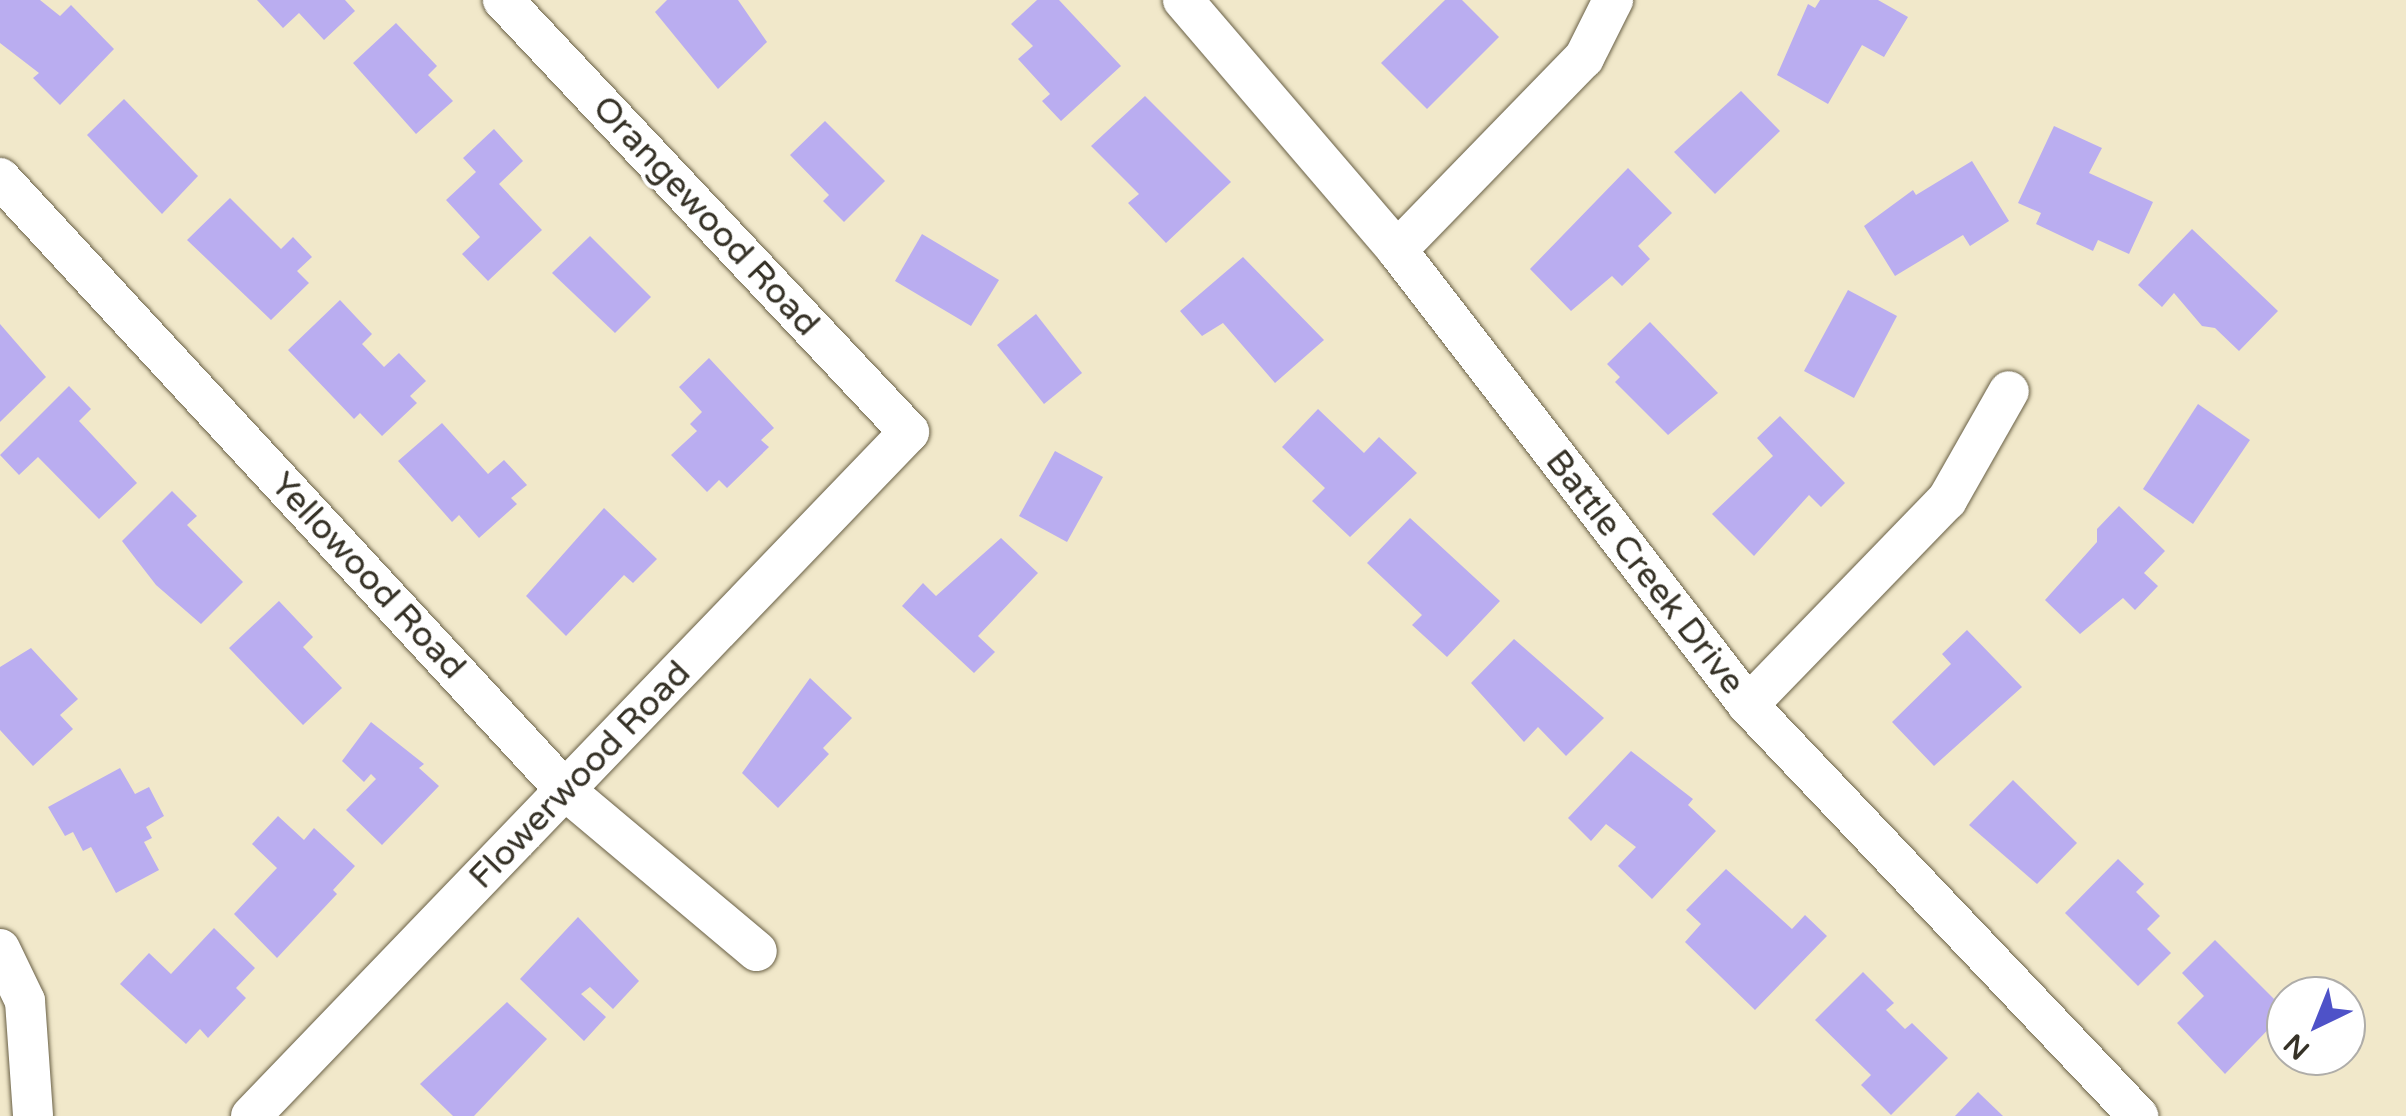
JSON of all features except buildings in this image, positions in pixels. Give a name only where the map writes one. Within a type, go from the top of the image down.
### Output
[{"type":"street","name":"Orangewood Road","points":[[503,0],[908,432]]},
{"type":"street","name":"Battle Creek Drive","points":[[1182,0],[1397,250],[1748,705],[2138,1116]]},
{"type":"street","points":[[1397,250],[1584,58],[1613,0]]},
{"type":"street","name":"Yellowood Road","points":[[0,178],[566,791],[756,952]]},
{"type":"street","points":[[1748,705],[1947,500],[2008,391]]},
{"type":"street","name":"Flowerwood Road","points":[[250,1116],[908,432]]},
{"type":"street","points":[[0,948],[25,1001],[33,1116]]}]
